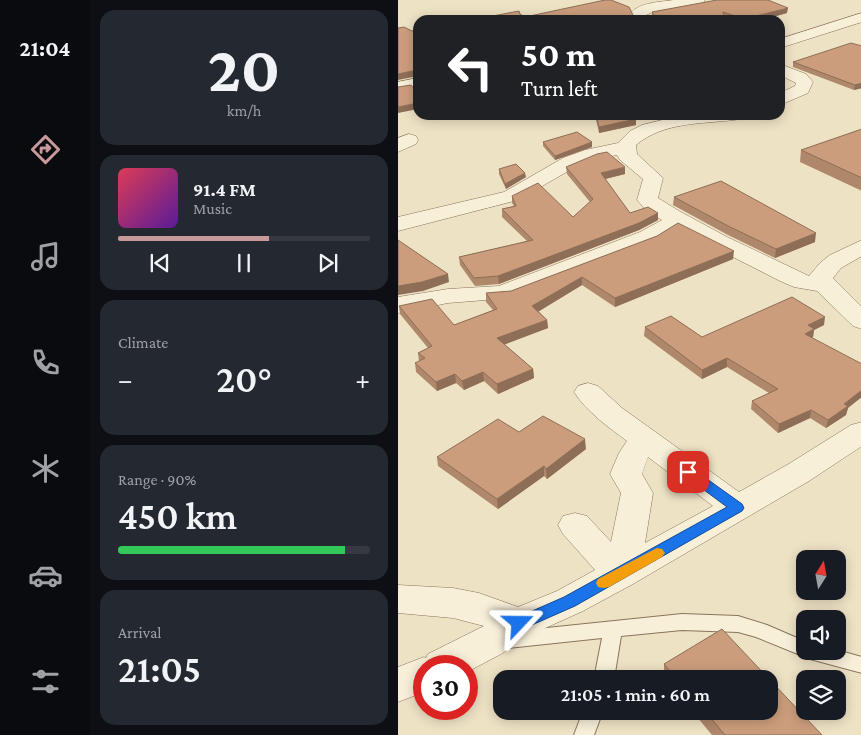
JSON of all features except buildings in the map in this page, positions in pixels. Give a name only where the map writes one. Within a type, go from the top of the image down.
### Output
[{"type":"street","points":[[638,15],[638,13],[650,8],[698,0]]},
{"type":"street","points":[[785,42],[862,17]]},
{"type":"street","points":[[785,71],[800,77],[805,82],[802,89],[785,98]]},
{"type":"street","points":[[398,87],[413,84]]},
{"type":"street","points":[[687,120],[659,126],[631,138],[627,143],[627,156],[653,178],[647,194],[650,203],[677,220],[794,278],[808,283],[823,284]]},
{"type":"street","points":[[398,224],[511,196],[570,162],[592,154],[626,147]]},
{"type":"street","points":[[398,305],[448,296],[502,292],[640,240],[662,230],[677,220]]},
{"type":"street","points":[[862,247],[825,269],[821,278],[823,284],[862,321]]},
{"type":"street","points":[[588,392],[612,415],[644,440],[737,508]]},
{"type":"street","points":[[464,655],[488,643],[519,623],[570,602],[737,508],[821,459],[862,432]]},
{"type":"street","points":[[627,570],[629,530],[638,493],[626,474],[631,458],[644,440]]},
{"type":"street","points":[[576,524],[627,570]]},
{"type":"street","points":[[398,599],[453,602],[479,608],[519,623]]},
{"type":"street","points":[[398,685],[413,679]]},
{"type":"lane","points":[[488,643],[682,622],[712,622],[738,624],[760,630],[796,646]]},
{"type":"lane","points":[[606,670],[613,629]]},
{"type":"lane","points":[[843,660],[862,665]]},
{"type":"lane","points":[[584,735],[590,720]]},
{"type":"slow traffic","points":[[604,583],[657,553]]},
{"type":"route","points":[[519,623],[570,602],[737,508],[688,472]]}]
